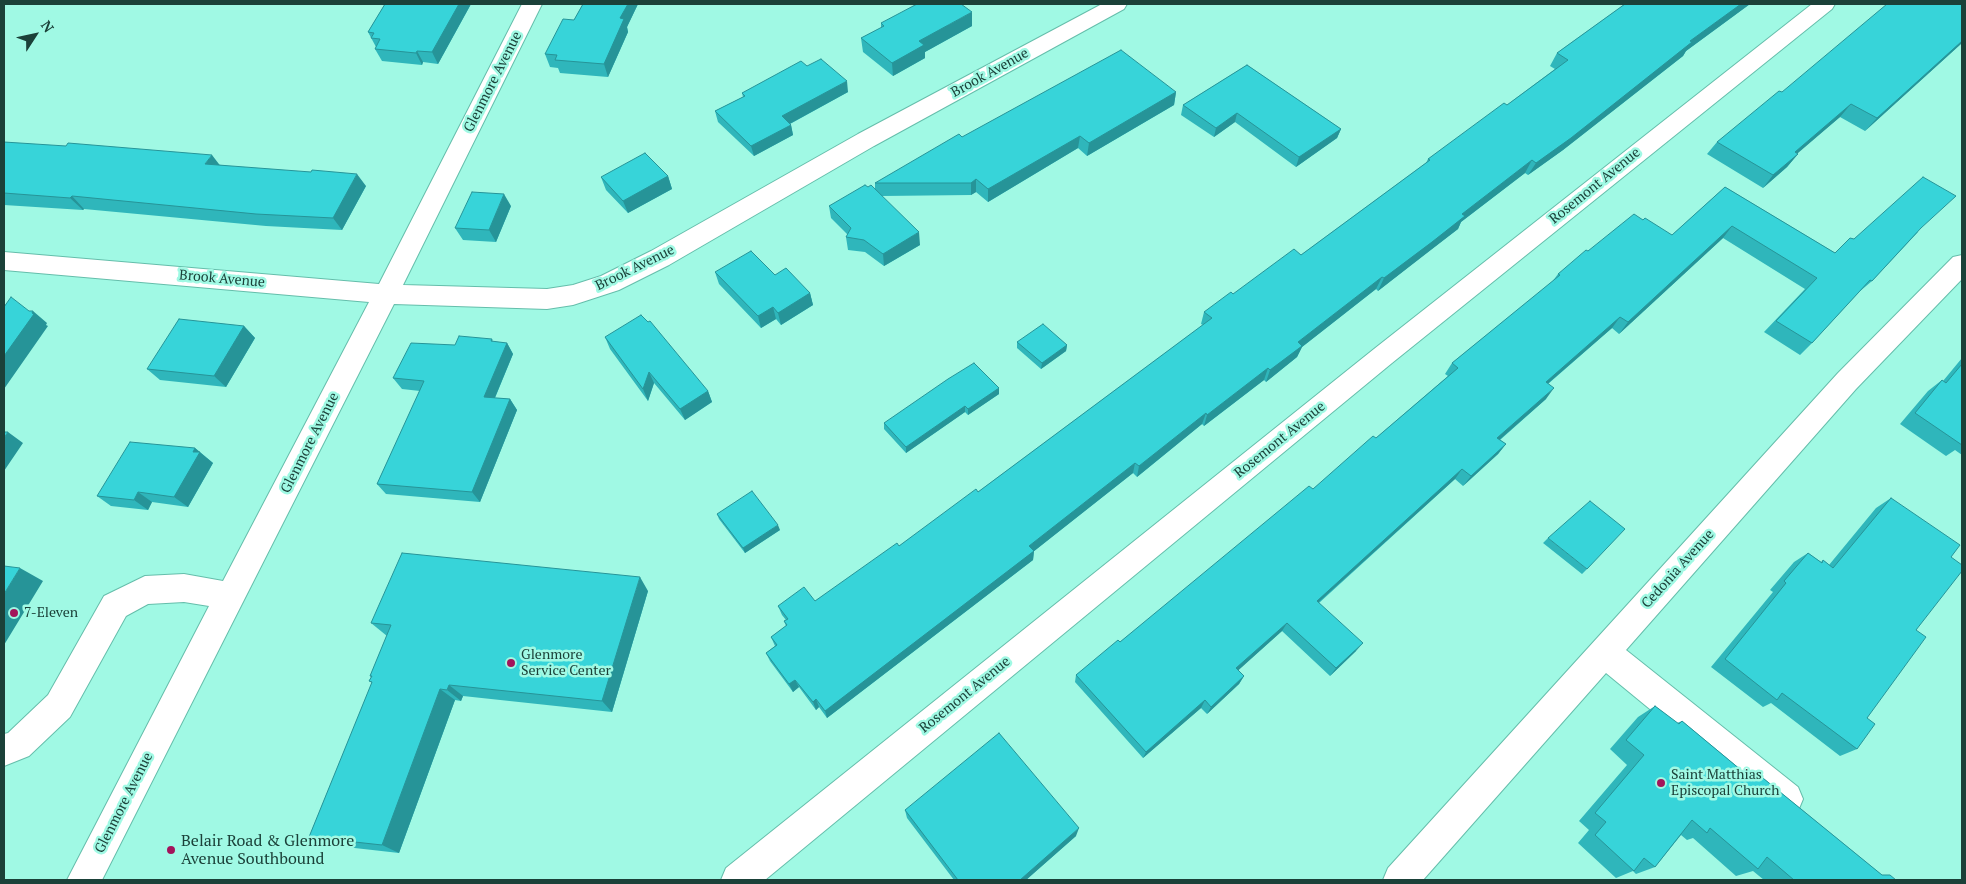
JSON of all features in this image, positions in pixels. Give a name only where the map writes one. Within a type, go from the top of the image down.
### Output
[{"type":"street","name":"Glenmore Avenue","points":[[84,880],[386,294],[532,4]]},
{"type":"street","name":"Brook Avenue","points":[[4,261],[386,294],[547,299],[573,295],[610,283],[660,258],[866,140],[1116,4]]},
{"type":"street","name":"Rosemont Avenue","points":[[738,880],[1375,362],[1825,4]]},
{"type":"street","name":"Cedonia Avenue","points":[[1400,880],[1847,381],[1962,264]]},
{"type":"street","points":[[4,750],[18,745],[59,706],[115,606],[145,590],[184,588],[231,596]]},
{"type":"street","points":[[1604,652],[1810,818]]},
{"type":"building","points":[[385,4],[459,4],[432,52],[417,51],[416,53],[375,49],[380,39],[371,38],[374,33],[368,32]]},
{"type":"building","points":[[583,4],[628,4],[620,18],[624,19],[604,64],[555,60],[557,55],[545,54],[563,19],[574,20]]},
{"type":"building","points":[[917,4],[961,4],[972,12],[919,41],[924,45],[892,63],[861,38],[884,26],[881,23]]},
{"type":"building","points":[[1625,4],[1741,4],[1690,41],[1692,42],[1571,138],[1536,163],[1532,160],[1462,214],[1465,216],[1432,242],[1384,278],[1382,277],[1298,342],[1302,346],[1270,370],[1268,368],[1207,415],[1206,413],[1139,466],[1135,463],[1029,546],[1034,551],[825,711],[816,699],[813,702],[795,680],[789,684],[766,653],[777,645],[771,637],[787,625],[784,621],[788,619],[778,606],[804,587],[815,601],[897,543],[899,546],[976,489],[978,492],[1212,318],[1204,312],[1231,292],[1233,294],[1294,249],[1301,255],[1504,103],[1507,105],[1568,60],[1557,53]]},
{"type":"building","points":[[1887,4],[1962,4],[1962,41],[1877,118],[1851,104],[1795,152],[1798,154],[1773,175],[1717,142],[1779,91],[1782,92]]},
{"type":"building","points":[[1121,50],[1176,92],[1089,143],[1080,136],[988,189],[976,179],[971,183],[875,183],[959,134],[962,137]]},
{"type":"building","points":[[821,59],[847,81],[782,116],[791,125],[751,146],[715,111],[745,96],[742,93],[801,61],[807,66]]},
{"type":"building","points":[[1247,65],[1341,129],[1299,157],[1237,113],[1216,128],[1183,105]]},
{"type":"building","points":[[4,142],[66,146],[68,143],[212,155],[205,164],[357,174],[333,218],[256,214],[72,196],[70,198],[4,193]]},
{"type":"building","points":[[645,153],[668,176],[623,201],[601,177]]},
{"type":"building","points":[[1923,177],[1956,196],[1921,228],[1872,281],[1870,280],[1812,343],[1776,321],[1817,278],[1732,226],[1628,322],[1620,317],[1546,382],[1554,388],[1497,438],[1506,444],[1471,476],[1462,469],[1317,601],[1363,643],[1336,668],[1287,623],[1236,668],[1244,676],[1211,707],[1205,700],[1146,752],[1076,675],[1118,640],[1120,642],[1309,486],[1313,489],[1373,436],[1376,438],[1458,368],[1452,363],[1560,275],[1558,274],[1586,250],[1588,251],[1634,214],[1643,220],[1645,218],[1672,235],[1725,187],[1835,253],[1850,238],[1854,239]]},
{"type":"building","points":[[865,185],[868,187],[871,185],[919,232],[883,254],[864,240],[846,237],[851,228],[829,206]]},
{"type":"building","points":[[472,192],[504,194],[489,230],[455,228]]},
{"type":"building","points":[[751,251],[775,275],[786,268],[810,293],[778,313],[773,307],[758,316],[715,272]]},
{"type":"building","points":[[11,297],[29,311],[33,311],[32,313],[34,314],[4,356],[4,307]]},
{"type":"building","points":[[641,315],[648,322],[650,321],[708,391],[680,409],[649,372],[643,389],[605,337]]},
{"type":"building","points":[[179,319],[244,326],[214,376],[147,369]]},
{"type":"building","points":[[1043,324],[1067,345],[1042,363],[1017,342]]},
{"type":"building","points":[[459,336],[492,339],[491,341],[507,343],[484,397],[510,399],[472,492],[377,484],[424,381],[393,378],[411,343],[455,345]]},
{"type":"building","points":[[974,363],[999,388],[968,409],[965,406],[906,447],[884,423],[948,379]]},
{"type":"building","points":[[1962,364],[1962,445],[1915,413],[1942,380],[1946,383]]},
{"type":"building","points":[[130,442],[195,448],[193,452],[200,452],[174,497],[138,492],[134,500],[97,496]]},
{"type":"building","points":[[752,491],[778,525],[743,548],[717,514]]},
{"type":"building","points":[[1891,498],[1960,545],[1951,557],[1962,565],[1962,571],[1916,630],[1926,637],[1867,718],[1875,724],[1857,749],[1782,693],[1777,700],[1725,659],[1786,583],[1784,581],[1808,553],[1822,563],[1823,560],[1833,568]]},
{"type":"building","points":[[1590,501],[1625,529],[1587,569],[1548,538]]},
{"type":"building","name":"Glenmore Service Center","points":[[402,553],[640,577],[602,701],[449,685],[447,690],[440,689],[382,845],[309,837],[372,682],[369,681],[372,676],[370,676],[391,625],[371,623]]},
{"type":"building","points":[[4,566],[20,568],[4,594]]},
{"type":"building","points":[[1655,706],[1679,724],[1682,721],[1753,780],[1758,774],[1882,875],[1890,875],[1896,880],[1794,880],[1767,857],[1758,869],[1710,828],[1707,833],[1692,820],[1655,867],[1644,858],[1634,871],[1595,835],[1606,822],[1595,813],[1644,755],[1626,740]]},
{"type":"building","points":[[999,733],[1079,828],[1020,880],[958,880],[905,810]]},
{"type":"place","name":"7-Eleven","points":[[14,613]]},
{"type":"place","name":"Glenmore Service Center","points":[[511,663]]},
{"type":"place","name":"Saint Matthias Episcopal Church","points":[[1661,783]]},
{"type":"place","name":"Belair Road & Glenmore Avenue Southbound","points":[[171,850]]}]
